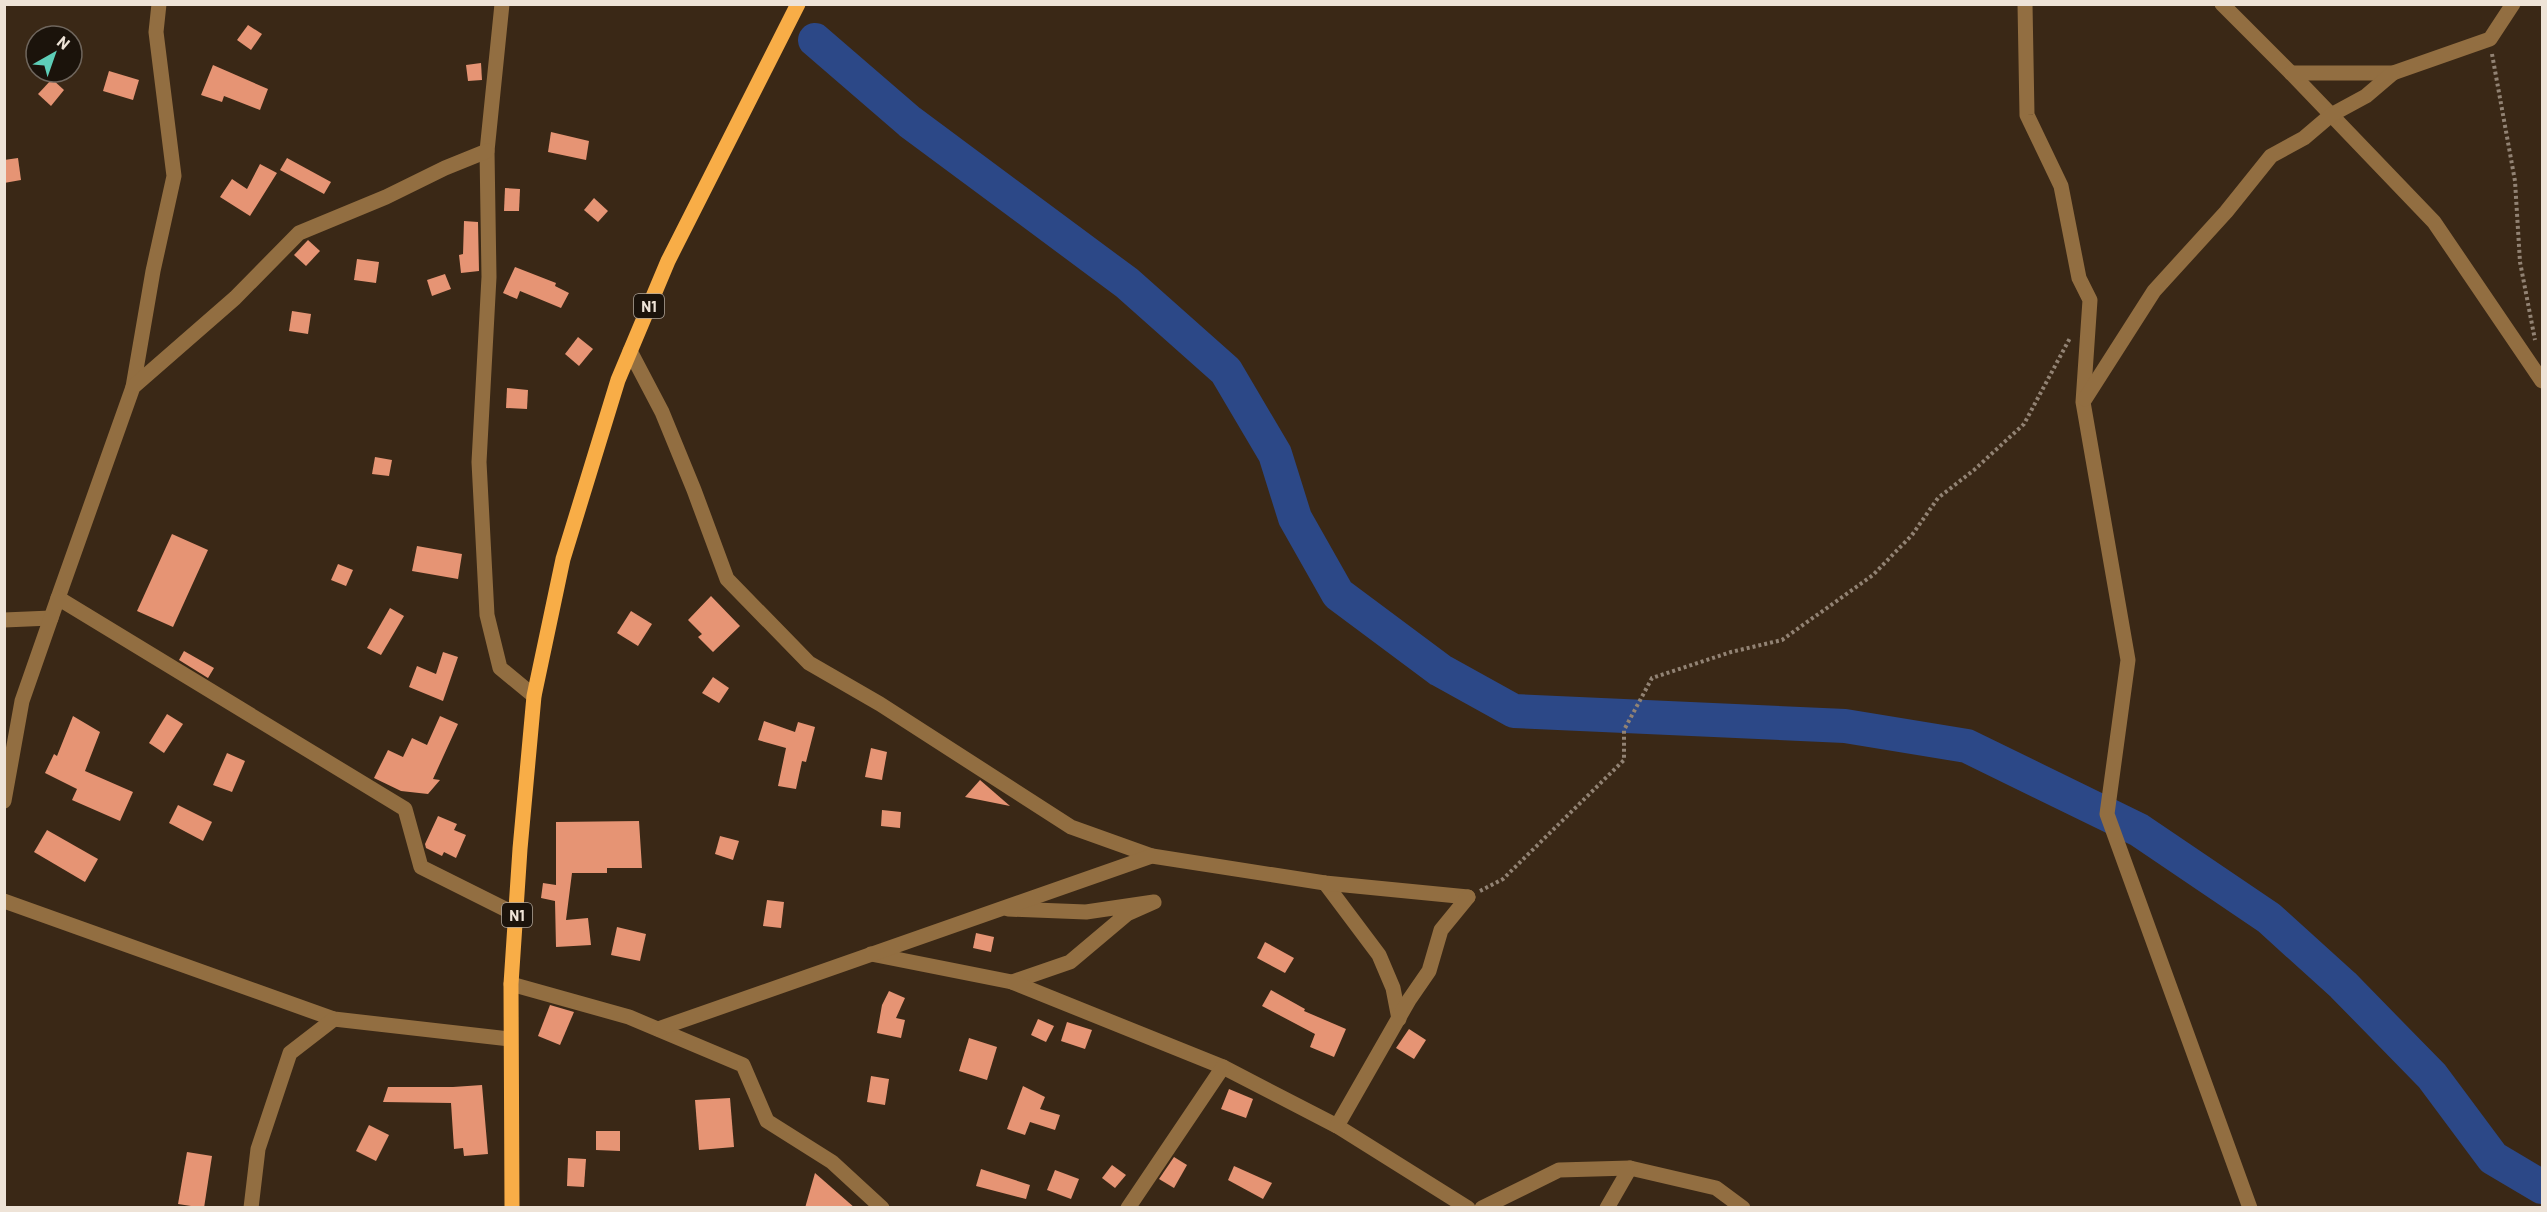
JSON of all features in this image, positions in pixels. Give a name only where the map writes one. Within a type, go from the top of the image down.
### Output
[{"type":"main road","name":"N1","points":[[512,1208],[511,984],[521,838],[534,696],[563,559],[618,380],[668,261],[798,4]]},
{"type":"street","points":[[4,801],[22,701],[133,387],[153,271],[174,176],[156,32],[159,4]]},
{"type":"street","points":[[502,4],[488,151],[489,277],[479,462],[487,615],[500,668],[534,696]]},
{"type":"street","points":[[2025,4],[2027,115],[2061,186],[2079,278],[2090,300],[2083,402],[2128,660],[2107,814],[2250,1208]]},
{"type":"street","points":[[2222,4],[2434,222],[2542,381]]},
{"type":"street","points":[[2291,73],[2393,73],[2490,39],[2513,4]]},
{"type":"street","points":[[2083,402],[2154,291],[2226,212],[2271,156],[2304,138],[2331,115],[2366,96],[2393,73]]},
{"type":"street","points":[[133,387],[235,298],[299,233],[488,151]]},
{"type":"street","points":[[630,351],[662,412],[727,579],[808,663],[880,704],[1071,827],[1152,856],[1325,883],[1468,897]]},
{"type":"street","points":[[58,597],[405,809],[421,867],[517,915]]},
{"type":"street","points":[[4,620],[51,618]]},
{"type":"street","points":[[658,1029],[1152,856]]},
{"type":"street","points":[[1325,883],[1379,955],[1393,988],[1399,1019]]},
{"type":"street","points":[[1337,1126],[1429,971],[1441,930],[1468,897]]},
{"type":"street","points":[[4,901],[334,1019],[510,1039]]},
{"type":"street","points":[[1000,909],[1086,912],[1154,902],[1126,914],[1070,962],[1012,982]]},
{"type":"street","points":[[871,954],[1012,982],[1223,1067],[1337,1126],[1468,1208]]},
{"type":"street","points":[[511,984],[629,1017],[743,1065],[767,1121],[832,1162],[882,1208]]},
{"type":"street","points":[[251,1208],[258,1149],[290,1053],[334,1019]]},
{"type":"street","points":[[1128,1208],[1223,1067]]},
{"type":"street","points":[[1482,1208],[1559,1170],[1629,1168],[1716,1188],[1743,1208]]},
{"type":"street","points":[[1606,1208],[1629,1168]]},
{"type":"path","points":[[2490,39],[2515,181],[2520,261],[2536,341]]},
{"type":"path","points":[[1468,897],[1503,879],[1624,760],[1624,730],[1652,678],[1731,652],[1782,640],[1873,575],[1911,535],[1938,498],[1974,470],[2024,424],[2074,331]]},
{"type":"building","points":[[248,25],[262,34],[251,50],[237,40]]},
{"type":"building","points":[[481,63],[482,80],[468,81],[466,65]]},
{"type":"building","points":[[213,65],[268,89],[260,110],[224,96],[222,102],[201,95]]},
{"type":"building","points":[[109,71],[139,80],[133,100],[103,91]]},
{"type":"building","points":[[47,84],[57,84],[64,90],[51,106],[38,94]]},
{"type":"building","points":[[551,132],[589,141],[586,160],[548,152]]},
{"type":"building","points":[[18,158],[21,180],[4,183],[4,160]]},
{"type":"building","points":[[287,158],[331,182],[324,194],[280,170]]},
{"type":"building","points":[[260,164],[277,173],[250,216],[220,197],[232,179],[247,189]]},
{"type":"building","points":[[505,188],[520,189],[519,211],[504,211]]},
{"type":"building","points":[[594,198],[608,211],[598,222],[584,210]]},
{"type":"building","points":[[464,221],[478,222],[479,271],[461,273],[459,255],[463,254]]},
{"type":"building","points":[[308,240],[320,251],[306,266],[294,255]]},
{"type":"building","points":[[357,259],[379,262],[376,283],[354,280]]},
{"type":"building","points":[[515,267],[556,283],[555,286],[569,293],[561,308],[520,291],[517,299],[503,293]]},
{"type":"building","points":[[445,274],[451,289],[432,296],[427,280]]},
{"type":"building","points":[[292,311],[311,314],[308,334],[289,331]]},
{"type":"building","points":[[578,337],[593,349],[579,366],[565,354]]},
{"type":"building","points":[[507,388],[528,390],[527,409],[506,408]]},
{"type":"building","points":[[375,457],[392,460],[389,476],[372,474]]},
{"type":"building","points":[[172,534],[208,550],[173,627],[137,611]]},
{"type":"building","points":[[417,546],[462,554],[458,579],[412,571]]},
{"type":"building","points":[[338,564],[353,570],[346,586],[331,580]]},
{"type":"building","points":[[711,596],[740,626],[713,652],[698,637],[702,634],[688,620]]},
{"type":"building","points":[[390,608],[404,616],[381,655],[367,648]]},
{"type":"building","points":[[631,611],[652,624],[638,646],[617,633]]},
{"type":"building","points":[[184,651],[214,668],[208,678],[179,660]]},
{"type":"building","points":[[443,652],[458,657],[443,701],[409,687],[417,666],[436,674]]},
{"type":"building","points":[[713,677],[729,688],[719,703],[702,693]]},
{"type":"building","points":[[167,714],[183,724],[164,753],[149,743]]},
{"type":"building","points":[[73,716],[100,732],[85,771],[133,792],[120,821],[72,800],[77,789],[45,773],[54,754],[57,756]]},
{"type":"building","points":[[440,716],[458,724],[433,779],[440,780],[428,794],[401,791],[374,778],[388,750],[403,757],[412,738],[427,745]]},
{"type":"building","points":[[764,721],[795,732],[798,722],[815,727],[806,762],[802,761],[796,789],[778,786],[786,748],[758,740]]},
{"type":"building","points":[[871,748],[887,752],[882,780],[865,777]]},
{"type":"building","points":[[227,753],[245,761],[232,792],[213,785]]},
{"type":"building","points":[[980,780],[1010,806],[965,797]]},
{"type":"building","points":[[178,805],[212,822],[203,841],[169,823]]},
{"type":"building","points":[[882,810],[901,812],[900,828],[881,826]]},
{"type":"building","points":[[438,816],[457,824],[454,830],[466,835],[456,858],[444,852],[442,856],[426,848],[425,844]]},
{"type":"building","points":[[639,821],[642,868],[607,868],[607,873],[572,873],[566,920],[588,918],[591,945],[556,947],[555,901],[541,898],[543,883],[556,885],[556,822]]},
{"type":"building","points":[[47,830],[98,859],[85,882],[34,852]]},
{"type":"building","points":[[720,836],[739,841],[733,860],[715,854]]},
{"type":"building","points":[[767,900],[784,902],[781,928],[763,926]]},
{"type":"building","points":[[617,927],[646,934],[640,961],[611,955]]},
{"type":"building","points":[[976,933],[994,937],[991,952],[973,948]]},
{"type":"building","points":[[1265,942],[1294,958],[1285,973],[1257,958]]},
{"type":"building","points":[[1271,990],[1305,1009],[1304,1011],[1346,1029],[1334,1057],[1310,1047],[1315,1034],[1262,1006]]},
{"type":"building","points":[[889,991],[905,998],[896,1018],[905,1020],[901,1038],[877,1033],[882,1005]]},
{"type":"building","points":[[550,1005],[574,1012],[560,1045],[538,1036]]},
{"type":"building","points":[[1038,1019],[1054,1026],[1046,1042],[1031,1035]]},
{"type":"building","points":[[1067,1022],[1092,1030],[1085,1049],[1061,1041]]},
{"type":"building","points":[[1409,1029],[1426,1040],[1414,1059],[1396,1048]]},
{"type":"building","points":[[969,1038],[997,1047],[987,1080],[959,1071]]},
{"type":"building","points":[[871,1076],[889,1079],[885,1105],[867,1102]]},
{"type":"building","points":[[482,1085],[488,1154],[464,1156],[463,1148],[454,1149],[451,1103],[383,1102],[388,1087]]},
{"type":"building","points":[[1023,1086],[1045,1097],[1040,1109],[1060,1115],[1055,1130],[1030,1122],[1025,1135],[1007,1129]]},
{"type":"building","points":[[1229,1089],[1253,1099],[1246,1118],[1221,1109]]},
{"type":"building","points":[[730,1098],[734,1147],[699,1150],[695,1100]]},
{"type":"building","points":[[369,1125],[389,1135],[376,1161],[356,1151]]},
{"type":"building","points":[[596,1131],[620,1131],[620,1151],[596,1150]]},
{"type":"building","points":[[187,1152],[212,1156],[204,1208],[178,1204]]},
{"type":"building","points":[[1174,1157],[1187,1165],[1174,1188],[1159,1179]]},
{"type":"building","points":[[568,1158],[586,1159],[584,1187],[567,1186]]},
{"type":"building","points":[[1112,1165],[1126,1175],[1115,1188],[1102,1178]]},
{"type":"building","points":[[1234,1166],[1272,1183],[1263,1199],[1228,1180]]},
{"type":"building","points":[[981,1169],[1030,1185],[1026,1199],[976,1186]]},
{"type":"building","points":[[1055,1170],[1079,1179],[1071,1199],[1047,1190]]},
{"type":"building","points":[[815,1173],[855,1208],[805,1208]]},
{"type":"waterway","points":[[815,40],[910,122],[1127,283],[1226,371],[1275,454],[1295,518],[1338,594],[1440,670],[1514,711],[1845,726],[1967,746],[2139,830],[2269,918],[2343,985],[2432,1076],[2493,1158],[2542,1187]]}]
